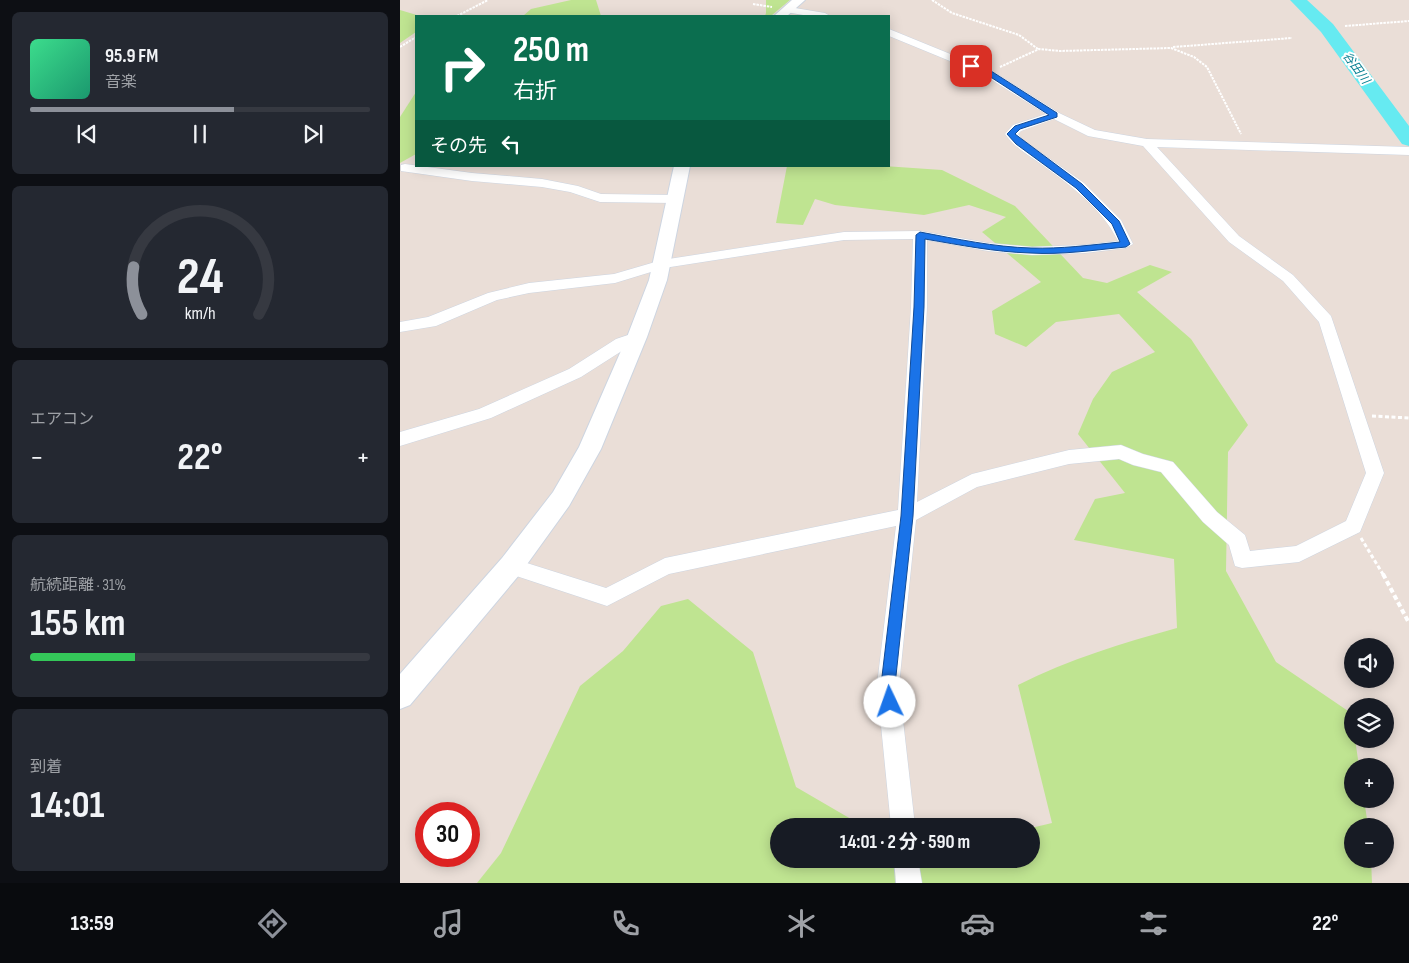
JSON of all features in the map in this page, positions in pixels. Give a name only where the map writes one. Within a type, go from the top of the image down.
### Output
[{"type":"street","points":[[785,13],[799,0]]},
{"type":"street","points":[[785,13],[811,15]]},
{"type":"street","points":[[890,32],[988,73],[1055,115],[1092,133],[1148,143],[1409,151]]},
{"type":"street","points":[[400,327],[431,322],[493,296],[529,288],[615,278],[662,264],[844,236],[920,235],[988,247],[1032,251],[1085,249],[1126,244],[1116,223],[1079,186],[1019,143],[1011,134],[1017,128],[1055,115]]},
{"type":"street","points":[[511,566],[607,597],[665,566],[907,516],[972,481],[1069,456],[1121,452],[1139,460],[1167,468],[1210,517],[1238,541],[1242,560],[1299,554],[1353,526],[1375,473],[1326,320],[1288,278],[1234,239],[1148,143]]},
{"type":"street","points":[[407,166],[472,177],[542,183],[574,189],[600,198],[674,199]]},
{"type":"street","points":[[400,695],[511,566],[560,499],[587,456],[638,337],[662,264],[682,167]]},
{"type":"street","points":[[902,818],[888,685],[907,516],[919,307],[920,235]]},
{"type":"street","points":[[400,439],[485,414],[575,373],[622,343],[638,337]]},
{"type":"street","points":[[907,868],[909,883]]},
{"type":"path","points":[[459,15],[488,0]]},
{"type":"path","points":[[932,0],[942,8],[960,17],[1019,35],[1039,49],[1060,51],[1171,48],[1206,42],[1253,42],[1292,38]]},
{"type":"path","points":[[753,4],[765,6]]},
{"type":"path","points":[[1345,26],[1409,21]]},
{"type":"path","points":[[400,47],[415,38]]},
{"type":"path","points":[[1171,48],[1194,57],[1207,68],[1247,146]]},
{"type":"path","points":[[988,73],[1039,49]]},
{"type":"path","points":[[1357,416],[1409,418]]},
{"type":"path","points":[[1353,526],[1379,566],[1409,623]]},
{"type":"green space","points":[[571,0],[596,0],[601,15],[524,15],[531,9]]},
{"type":"green space","points":[[766,0],[790,0],[772,15],[765,15]]},
{"type":"green space","points":[[400,10],[417,15],[415,15],[415,33],[400,43]]},
{"type":"green space","points":[[415,94],[415,155],[400,163],[400,117]]},
{"type":"green space","points":[[890,166],[942,170],[1015,206],[1083,278],[1107,283],[1150,265],[1172,272],[1137,292],[1191,339],[1248,425],[1228,452],[1226,571],[1276,662],[1344,708],[1344,748],[1356,748],[1358,758],[1344,758],[1344,808],[1365,808],[1367,818],[1344,818],[1344,868],[1371,868],[1372,883],[477,883],[501,853],[580,686],[623,651],[661,606],[688,599],[753,652],[796,787],[849,818],[770,818],[770,868],[1040,868],[1040,826],[1052,823],[1018,685],[1076,659],[1177,628],[1174,559],[1074,540],[1095,499],[1125,493],[1078,434],[1093,399],[1112,372],[1155,352],[1119,314],[1056,322],[1026,347],[995,334],[992,311],[1041,282],[982,232],[1006,217],[969,205],[924,215],[835,205],[815,199],[803,225],[776,223],[787,167]]},
{"type":"waterway","name":"谷田川","points":[[1298,0],[1327,28],[1409,140]]},
{"type":"route","points":[[890,702],[888,685],[907,516],[919,307],[920,235],[988,247],[1032,251],[1085,249],[1126,244],[1116,223],[1079,186],[1019,143],[1011,134],[1017,128],[1055,115],[988,73],[971,66]]}]
